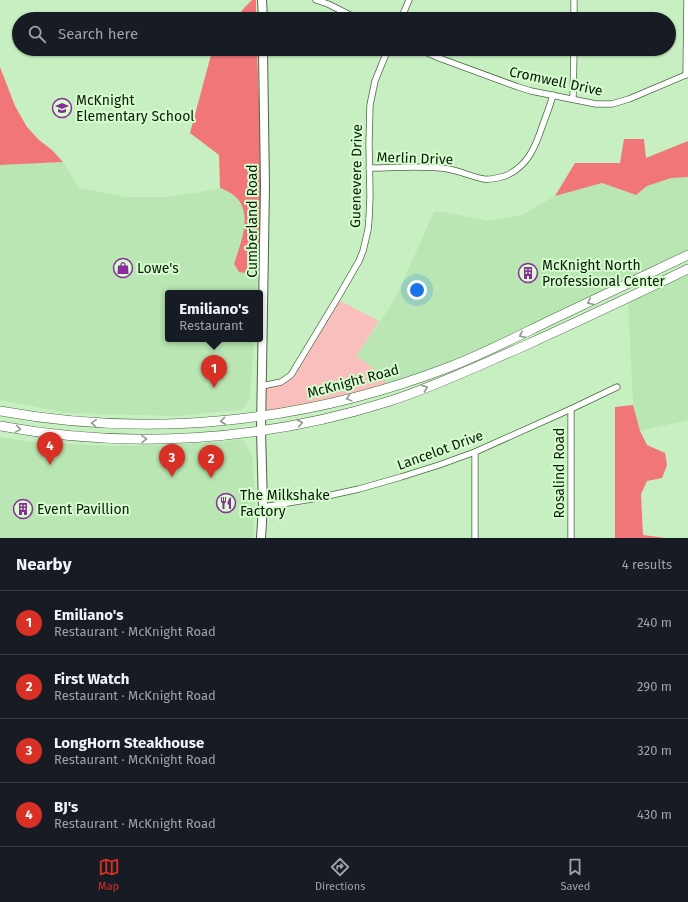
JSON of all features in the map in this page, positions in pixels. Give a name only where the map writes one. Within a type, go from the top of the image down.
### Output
[{"type":"highway","name":"McKnight Road","points":[[0,411],[52,419],[118,425],[157,425],[224,421],[320,406],[408,381],[453,366],[688,255]]},
{"type":"highway","name":"McKnight Road","points":[[0,426],[57,434],[118,438],[187,438],[262,430],[346,413],[411,394],[472,369],[688,269]]},
{"type":"main road","points":[[262,0],[263,12]]},
{"type":"main road","name":"Cumberland Road","points":[[263,56],[265,186],[263,319]]},
{"type":"main road","name":"Cumberland Road","points":[[261,538],[263,507],[263,342]]},
{"type":"street","points":[[316,0],[344,12]]},
{"type":"street","points":[[404,12],[409,0]]},
{"type":"street","points":[[574,0],[574,12]]},
{"type":"street","points":[[687,0],[687,74]]},
{"type":"street","name":"Guenevere Drive","points":[[262,386],[281,382],[291,375],[333,306],[359,261],[363,251],[368,230],[370,196],[368,144],[370,105],[375,81],[385,56]]},
{"type":"street","name":"Cromwell Drive","points":[[435,56],[531,91],[596,104],[612,104],[629,99],[687,74]]},
{"type":"street","points":[[573,99],[574,56]]},
{"type":"street","name":"Merlin Drive","points":[[369,168],[442,169],[457,171],[483,179],[491,179],[507,175],[524,163],[534,149],[553,95]]},
{"type":"street","name":"Lancelot Drive","points":[[263,507],[318,498],[359,489],[421,471],[475,452],[572,409],[617,387]]},
{"type":"street","name":"Rosalind Road","points":[[571,538],[572,409]]},
{"type":"street","points":[[475,452],[475,538]]},
{"type":"shaded area","points":[[252,0],[256,0],[256,12],[241,12]]},
{"type":"shaded area","points":[[211,56],[257,56],[265,260],[253,270],[246,273],[239,272],[234,264],[244,231],[244,210],[239,201],[232,194],[220,188],[219,155],[190,133]]},
{"type":"shaded area","points":[[0,67],[15,106],[27,127],[63,162],[0,165]]},
{"type":"shaded area","points":[[624,139],[644,139],[646,158],[688,141],[688,177],[671,178],[647,186],[636,195],[602,183],[555,196],[575,163],[620,163]]},
{"type":"shaded area","points":[[63,162],[79,188],[125,197],[166,197],[220,188],[235,196],[243,208],[245,223],[242,240],[253,270],[258,265],[257,290],[165,290],[165,342],[254,342],[250,397],[245,407],[240,410],[176,416],[67,413],[0,400],[0,165]]},
{"type":"shaded area","points":[[688,177],[688,255],[500,345],[387,388],[356,356],[394,301],[434,212],[443,212],[489,221],[522,215],[555,196],[602,183],[636,195],[647,186],[671,178]]},
{"type":"shaded area","points":[[688,269],[688,420],[640,431],[633,405],[628,298]]},
{"type":"shaded area","points":[[337,299],[379,321],[356,356],[383,375],[387,388],[262,416],[262,386],[285,380]]},
{"type":"shaded area","points":[[633,405],[640,431],[647,445],[665,453],[667,465],[662,478],[647,481],[641,494],[643,535],[666,538],[615,538],[615,407]]},
{"type":"shaded area","points":[[0,437],[32,442],[109,446],[168,445],[243,440],[252,454],[255,496],[253,538],[0,538]]},
{"type":"place","name":"McKnight Elementary School","points":[[62,108]]},
{"type":"place","name":"Lowe's","points":[[123,268]]},
{"type":"place","name":"McKnight North Professional Center","points":[[528,273]]},
{"type":"place","name":"Emiliano's","points":[[214,388]]},
{"type":"place","name":"BJ's","points":[[50,465]]},
{"type":"place","name":"LongHorn Steakhouse","points":[[172,477]]},
{"type":"place","name":"First Watch","points":[[211,478]]},
{"type":"place","name":"The Milkshake Factory","points":[[226,503]]},
{"type":"place","name":"Event Pavillion","points":[[23,509]]}]
